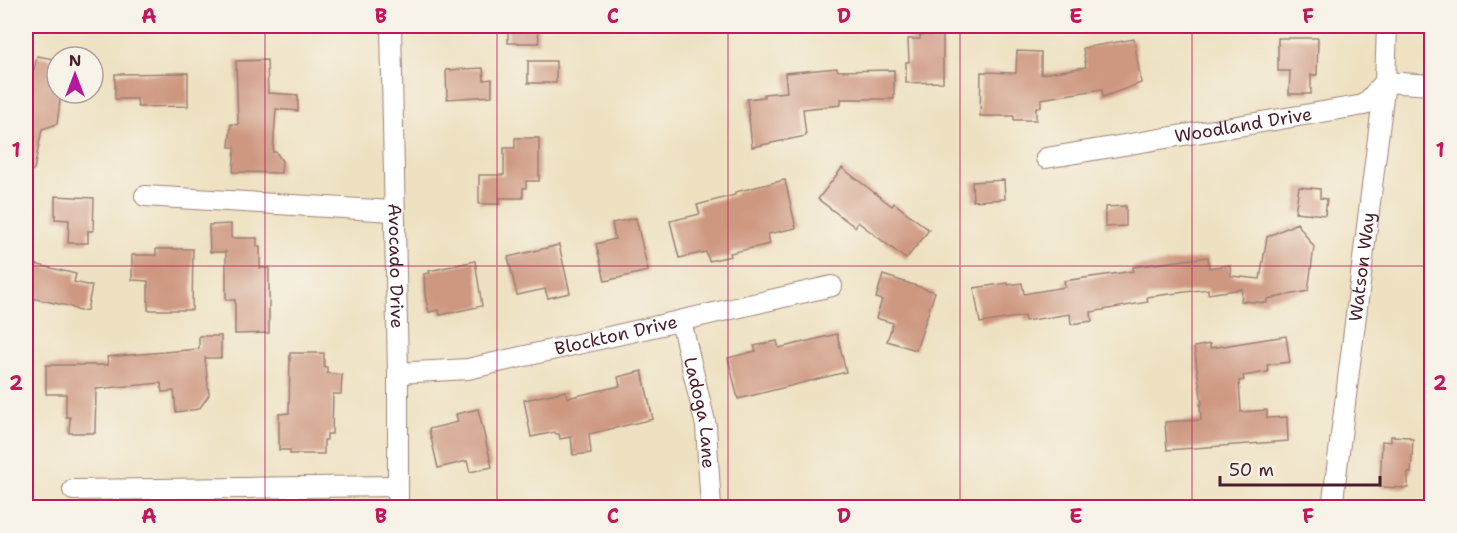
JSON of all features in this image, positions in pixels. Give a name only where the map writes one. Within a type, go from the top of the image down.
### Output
[{"type":"street","name":"Avocado Drive","points":[[391,26],[398,373],[398,507]]},
{"type":"street","name":"Watson Way","points":[[1332,507],[1384,82],[1387,26]]},
{"type":"street","points":[[1384,82],[1431,85]]},
{"type":"street","name":"Woodland Drive","points":[[1046,158],[1364,105],[1384,82]]},
{"type":"street","points":[[145,196],[393,211]]},
{"type":"street","name":"Blockton Drive","points":[[398,373],[468,369],[832,286]]},
{"type":"street","name":"Ladoga Lane","points":[[681,321],[706,426],[711,507]]},
{"type":"street","points":[[73,490],[398,486]]},
{"type":"building","points":[[508,26],[538,26],[539,43],[508,43]]},
{"type":"building","points":[[920,35],[943,35],[943,82],[906,83],[906,62],[909,62],[908,39],[920,39]]},
{"type":"building","points":[[1278,38],[1318,38],[1317,75],[1311,75],[1311,94],[1289,94],[1290,71],[1278,71]]},
{"type":"building","points":[[1134,39],[1141,83],[1103,97],[1102,89],[1041,99],[1041,107],[1036,107],[1036,120],[1014,120],[1014,116],[980,116],[981,72],[1016,73],[1017,51],[1041,52],[1041,74],[1086,67],[1083,48]]},
{"type":"building","points":[[37,56],[45,57],[45,105],[59,105],[57,124],[42,129],[34,170],[26,170],[26,80],[28,69],[34,70]]},
{"type":"building","points":[[267,60],[268,93],[298,95],[298,111],[276,109],[273,152],[276,152],[282,161],[281,173],[233,172],[235,147],[229,147],[231,124],[238,125],[236,61]]},
{"type":"building","points":[[528,61],[556,61],[556,83],[528,83]]},
{"type":"building","points":[[483,68],[484,80],[492,79],[492,96],[447,99],[446,70]]},
{"type":"building","points":[[837,68],[838,71],[894,70],[894,99],[841,99],[841,105],[803,109],[806,136],[752,147],[747,99],[764,97],[764,94],[787,92],[785,73]]},
{"type":"building","points":[[188,73],[188,106],[138,107],[137,99],[115,99],[115,74]]},
{"type":"building","points":[[515,138],[539,138],[539,181],[526,181],[523,198],[500,198],[500,204],[479,204],[479,175],[504,175],[504,148],[515,148]]},
{"type":"building","points":[[842,168],[892,206],[894,203],[929,230],[906,259],[858,222],[855,227],[818,199]]},
{"type":"building","points":[[785,180],[796,228],[768,234],[770,244],[730,253],[731,256],[709,261],[706,252],[679,258],[670,221],[700,214],[697,205],[735,195],[735,192]]},
{"type":"building","points":[[1004,180],[1005,199],[973,201],[972,182]]},
{"type":"building","points":[[1299,187],[1320,189],[1320,198],[1327,199],[1325,215],[1295,212]]},
{"type":"building","points":[[55,196],[94,198],[93,231],[88,231],[88,243],[68,243],[69,220],[55,219]]},
{"type":"building","points":[[1126,206],[1126,226],[1105,227],[1105,207]]},
{"type":"building","points":[[636,218],[648,271],[605,281],[596,244],[615,239],[612,223]]},
{"type":"building","points":[[1297,223],[1314,247],[1308,291],[1267,299],[1267,303],[1241,301],[1242,289],[1208,294],[1208,289],[1147,297],[1148,302],[1091,312],[1092,321],[1071,324],[1070,314],[1025,321],[1024,316],[980,323],[974,288],[1022,283],[1024,294],[1065,287],[1064,281],[1133,271],[1133,267],[1208,257],[1209,268],[1230,265],[1231,276],[1260,279],[1267,237]]},
{"type":"building","points":[[231,224],[231,238],[257,238],[257,246],[260,246],[260,268],[269,268],[269,333],[235,334],[235,300],[226,300],[226,252],[210,252],[209,225]]},
{"type":"building","points":[[559,245],[570,293],[548,298],[545,289],[517,295],[508,257]]},
{"type":"building","points":[[156,249],[193,249],[192,310],[148,310],[148,281],[132,280],[132,255],[156,255]]},
{"type":"building","points":[[475,261],[482,306],[440,315],[439,310],[429,312],[425,296],[424,274]]},
{"type":"building","points":[[26,262],[76,274],[74,282],[92,286],[87,310],[79,311],[69,306],[26,297]]},
{"type":"building","points":[[883,275],[935,292],[916,350],[887,341],[893,323],[876,318],[882,300],[876,298]]},
{"type":"building","points":[[837,334],[846,372],[738,399],[728,358],[756,351],[754,346],[777,341],[779,348]]},
{"type":"building","points":[[199,336],[221,336],[221,358],[205,358],[209,395],[199,409],[176,412],[174,391],[162,392],[161,383],[96,389],[95,433],[69,433],[70,417],[66,417],[66,394],[46,394],[46,365],[108,365],[107,357],[199,349]]},
{"type":"building","points":[[1286,336],[1290,362],[1267,365],[1268,372],[1243,376],[1244,380],[1239,381],[1241,412],[1267,410],[1267,418],[1287,417],[1288,441],[1167,450],[1165,422],[1201,420],[1200,404],[1202,404],[1194,347],[1210,344],[1210,348]]},
{"type":"building","points":[[290,353],[324,353],[324,367],[327,367],[327,373],[342,375],[341,394],[333,394],[332,434],[327,434],[327,440],[324,440],[324,454],[290,454],[290,450],[279,450],[279,414],[289,413]]},
{"type":"building","points":[[642,371],[653,419],[589,434],[591,453],[573,455],[571,437],[560,439],[559,434],[555,432],[531,437],[524,400],[566,391],[567,398],[620,386],[618,377]]},
{"type":"building","points":[[478,409],[492,467],[470,472],[467,461],[438,468],[429,429],[458,422],[456,414]]},
{"type":"building","points":[[1391,436],[1413,439],[1408,488],[1380,487],[1382,441],[1391,442]]}]
